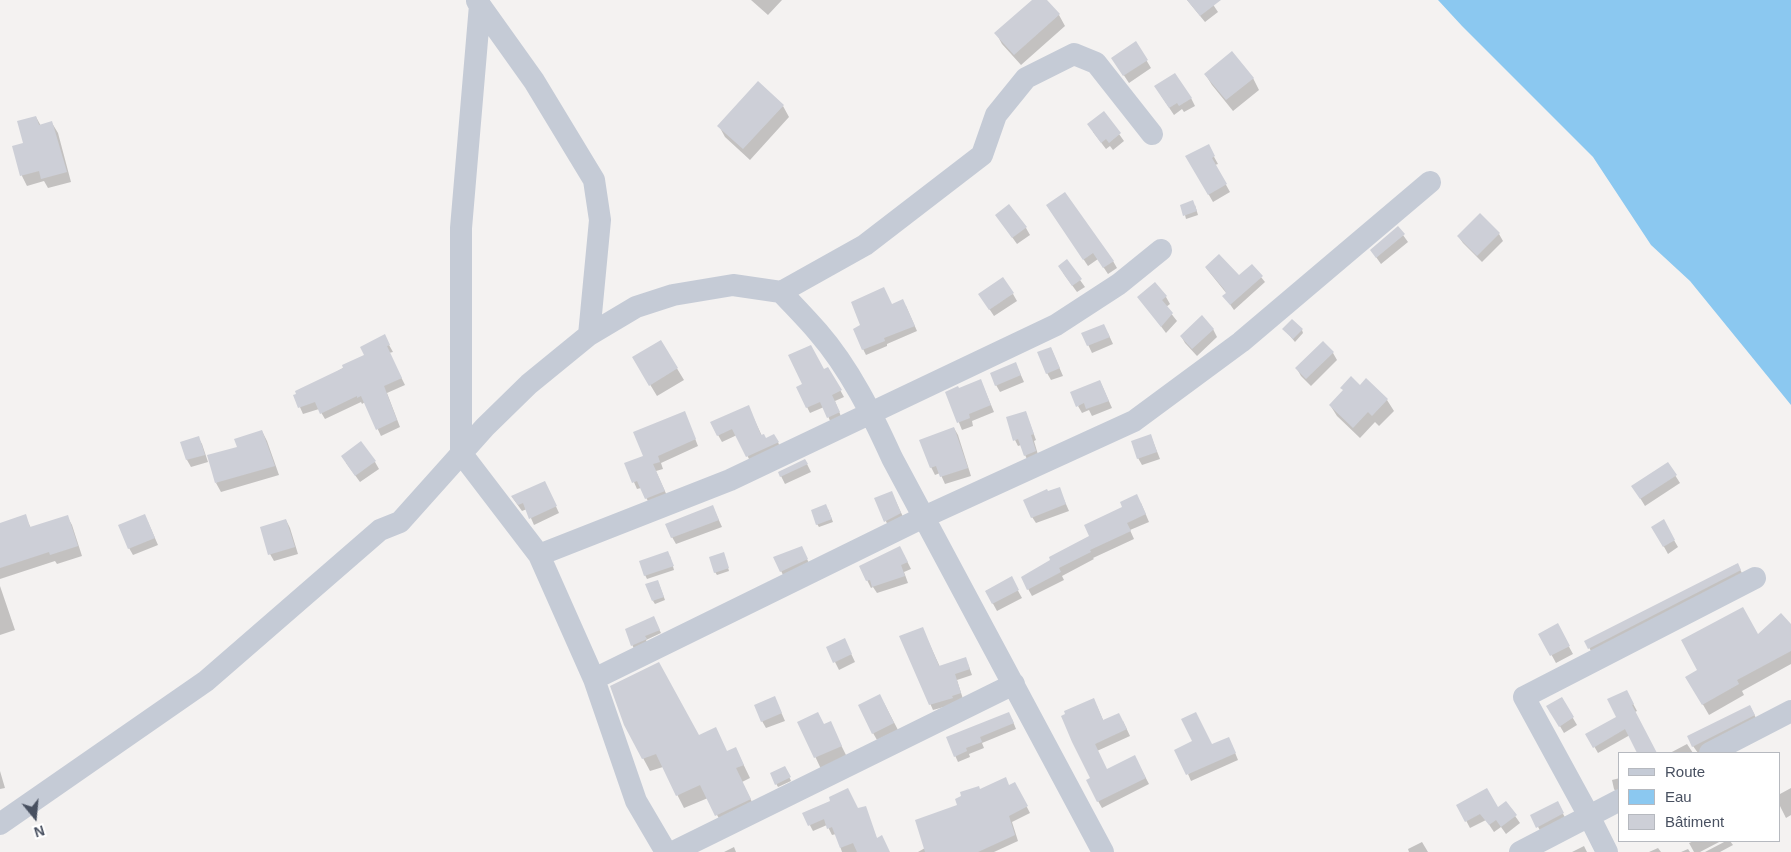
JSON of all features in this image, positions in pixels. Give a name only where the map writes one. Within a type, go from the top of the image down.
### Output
[{"type":"street","points":[[478,2],[534,81],[594,180],[600,220],[589,335]]},
{"type":"street","points":[[478,2],[460,228],[460,453],[539,555],[594,679],[636,801],[666,852]]},
{"type":"street","points":[[0,824],[206,681],[380,530],[400,522],[485,426],[530,384],[589,335],[636,307],[672,296],[733,286],[782,292],[865,245],[982,155],[996,115],[1026,78],[1074,54],[1096,63],[1152,134]]},
{"type":"street","points":[[594,679],[924,517],[1134,421],[1241,342],[1430,182]]},
{"type":"street","points":[[539,555],[730,480],[1056,325],[1119,284],[1161,250]]},
{"type":"street","points":[[782,292],[819,333],[844,368],[871,413],[892,458],[1014,684],[1101,852]]},
{"type":"street","points":[[1607,852],[1524,698],[1755,578]]},
{"type":"street","points":[[673,852],[1014,684]]},
{"type":"street","points":[[1712,752],[1791,711]]},
{"type":"street","points":[[1520,852],[1618,801]]},
{"type":"water","points":[[1438,0],[1791,0],[1791,405],[1690,281],[1651,245],[1593,157]]},
{"type":"building","points":[[1032,0],[1047,0],[1060,14],[1014,55],[994,33]]},
{"type":"building","points":[[1187,0],[1221,0],[1200,16]]},
{"type":"building","points":[[1136,41],[1148,60],[1123,76],[1111,58]]},
{"type":"building","points":[[1232,51],[1254,78],[1226,100],[1204,74]]},
{"type":"building","points":[[1175,73],[1192,98],[1179,106],[1177,103],[1169,108],[1154,86]]},
{"type":"building","points":[[758,81],[784,105],[743,149],[717,126]]},
{"type":"building","points":[[1104,111],[1121,133],[1109,143],[1106,139],[1101,143],[1087,124]]},
{"type":"building","points":[[36,116],[39,125],[52,121],[67,172],[41,179],[39,171],[20,176],[12,146],[23,143],[17,121]]},
{"type":"building","points":[[1209,144],[1215,156],[1212,158],[1227,184],[1208,195],[1185,156]]},
{"type":"building","points":[[1065,192],[1114,261],[1103,268],[1093,253],[1083,260],[1046,205]]},
{"type":"building","points":[[1193,200],[1197,211],[1183,216],[1180,205]]},
{"type":"building","points":[[1009,204],[1027,227],[1012,238],[995,215]]},
{"type":"building","points":[[1480,213],[1500,233],[1477,256],[1457,236]]},
{"type":"building","points":[[1398,226],[1405,234],[1376,258],[1370,250]]},
{"type":"building","points":[[1219,254],[1239,275],[1252,264],[1263,276],[1230,305],[1222,296],[1226,293],[1224,289],[1205,267]]},
{"type":"building","points":[[1067,259],[1082,279],[1072,286],[1058,266]]},
{"type":"building","points":[[1003,277],[1014,293],[989,310],[978,294]]},
{"type":"building","points":[[1155,282],[1167,296],[1162,300],[1173,313],[1161,327],[1137,297]]},
{"type":"building","points":[[884,287],[892,304],[903,299],[915,326],[884,338],[885,341],[862,350],[853,329],[860,325],[851,302]]},
{"type":"building","points":[[1202,315],[1214,329],[1192,349],[1180,336]]},
{"type":"building","points":[[1292,319],[1303,329],[1293,339],[1282,329]]},
{"type":"building","points":[[1104,324],[1110,337],[1087,346],[1081,333]]},
{"type":"building","points":[[385,334],[390,345],[387,346],[402,378],[384,386],[397,420],[376,430],[361,396],[357,398],[357,396],[320,414],[315,402],[298,408],[293,395],[296,394],[295,391],[343,368],[342,365],[364,355],[360,347]]},
{"type":"building","points":[[661,340],[678,368],[649,386],[632,357]]},
{"type":"building","points":[[1323,341],[1334,352],[1306,379],[1295,368]]},
{"type":"building","points":[[811,345],[824,369],[828,367],[842,390],[832,395],[840,412],[827,418],[820,402],[806,408],[796,387],[802,384],[788,355]]},
{"type":"building","points":[[1051,347],[1060,368],[1046,374],[1037,352]]},
{"type":"building","points":[[1016,362],[1021,375],[995,386],[990,373]]},
{"type":"building","points":[[1351,376],[1360,385],[1366,378],[1388,399],[1372,416],[1368,412],[1353,428],[1329,405],[1343,390],[1340,388]]},
{"type":"building","points":[[981,379],[991,405],[969,414],[970,418],[957,423],[945,392]]},
{"type":"building","points":[[1100,380],[1109,401],[1086,409],[1084,403],[1076,407],[1070,392]]},
{"type":"building","points":[[749,405],[761,435],[764,434],[766,438],[774,434],[779,442],[746,457],[732,429],[717,436],[710,422]]},
{"type":"building","points":[[685,411],[696,439],[658,456],[660,462],[653,464],[665,491],[645,499],[637,481],[632,483],[624,463],[643,456],[633,432]]},
{"type":"building","points":[[1026,411],[1034,434],[1031,435],[1036,451],[1024,456],[1018,439],[1013,441],[1006,417]]},
{"type":"building","points":[[954,427],[968,468],[940,477],[936,466],[930,468],[919,440]]},
{"type":"building","points":[[262,430],[275,466],[215,483],[207,455],[237,447],[234,439]]},
{"type":"building","points":[[1151,434],[1157,452],[1137,459],[1131,441]]},
{"type":"building","points":[[199,436],[205,455],[186,460],[180,442]]},
{"type":"building","points":[[361,441],[376,461],[355,476],[341,456]]},
{"type":"building","points":[[805,459],[808,464],[780,477],[778,472]]},
{"type":"building","points":[[1668,462],[1677,475],[1640,499],[1631,486]]},
{"type":"building","points":[[545,481],[557,506],[529,519],[523,503],[518,505],[511,496]]},
{"type":"building","points":[[1060,487],[1066,504],[1031,518],[1023,500],[1047,489],[1048,491]]},
{"type":"building","points":[[892,491],[901,513],[884,522],[874,498]]},
{"type":"building","points":[[1137,494],[1146,514],[1127,523],[1131,531],[1090,550],[1091,552],[1059,568],[1061,572],[1027,590],[1021,577],[1050,560],[1049,557],[1089,536],[1084,525],[1122,507],[1120,502]]},
{"type":"building","points":[[826,504],[832,519],[816,525],[811,510]]},
{"type":"building","points":[[713,505],[719,520],[671,538],[665,524]]},
{"type":"building","points":[[26,514],[30,527],[68,515],[78,546],[50,555],[49,552],[0,568],[0,523]]},
{"type":"building","points":[[145,514],[155,538],[128,549],[118,525]]},
{"type":"building","points":[[286,519],[295,547],[268,555],[260,527]]},
{"type":"building","points":[[1664,519],[1675,540],[1663,547],[1651,527]]},
{"type":"building","points":[[802,546],[808,559],[780,572],[773,557]]},
{"type":"building","points":[[900,546],[908,562],[901,565],[905,576],[872,587],[870,580],[866,581],[859,566]]},
{"type":"building","points":[[668,551],[674,566],[644,576],[639,561]]},
{"type":"building","points":[[724,552],[729,568],[714,573],[709,557]]},
{"type":"building","points":[[1738,563],[1741,570],[1588,649],[1584,641]]},
{"type":"building","points":[[1012,576],[1019,590],[992,604],[985,591]]},
{"type":"building","points":[[658,580],[664,597],[652,601],[645,584]]},
{"type":"building","points":[[1743,607],[1758,634],[1781,613],[1791,624],[1791,651],[1737,680],[1739,684],[1702,705],[1685,677],[1697,670],[1681,640]]},
{"type":"building","points":[[654,616],[660,630],[645,636],[647,639],[631,646],[625,629]]},
{"type":"building","points":[[1558,623],[1570,646],[1550,656],[1538,634]]},
{"type":"building","points":[[923,627],[939,666],[966,657],[970,669],[955,674],[961,693],[952,696],[953,698],[929,705],[899,636]]},
{"type":"building","points":[[845,638],[852,654],[833,663],[826,647]]},
{"type":"building","points":[[659,662],[699,735],[716,727],[727,751],[736,747],[744,765],[736,768],[751,799],[715,816],[700,785],[676,796],[656,754],[642,759],[624,725],[610,686]]},
{"type":"building","points":[[1627,690],[1634,704],[1632,705],[1656,752],[1636,752],[1625,729],[1593,748],[1585,734],[1616,717],[1607,699]]},
{"type":"building","points":[[880,694],[894,723],[872,734],[858,705]]},
{"type":"building","points":[[775,696],[782,713],[761,722],[754,705]]},
{"type":"building","points":[[1562,697],[1574,717],[1559,727],[1546,706]]},
{"type":"building","points":[[1094,698],[1103,720],[1119,713],[1127,729],[1095,744],[1107,769],[1135,755],[1146,778],[1097,802],[1086,780],[1090,778],[1061,716],[1065,714],[1064,711]]},
{"type":"building","points":[[1750,705],[1755,715],[1692,747],[1687,736]]},
{"type":"building","points":[[818,712],[824,724],[831,721],[842,746],[814,758],[797,722]]},
{"type":"building","points":[[1009,712],[1014,723],[980,737],[982,742],[966,748],[967,751],[954,757],[946,737]]},
{"type":"building","points":[[1196,712],[1212,744],[1229,737],[1236,753],[1186,775],[1174,750],[1192,741],[1181,719]]},
{"type":"building","points":[[785,766],[791,777],[775,785],[770,773]]},
{"type":"building","points":[[1006,777],[1009,785],[1015,782],[1028,806],[1009,816],[1015,835],[978,852],[925,852],[915,820],[957,805],[955,799],[961,796],[960,792],[979,786],[980,789]]},
{"type":"building","points":[[848,788],[858,808],[866,806],[877,838],[882,835],[890,852],[857,852],[853,843],[840,848],[832,827],[827,829],[824,819],[808,826],[802,813],[830,801],[829,797]]},
{"type":"building","points":[[1487,788],[1498,807],[1506,801],[1517,815],[1501,827],[1496,820],[1489,825],[1480,814],[1465,822],[1456,805]]},
{"type":"building","points":[[1558,801],[1564,813],[1536,828],[1530,815]]}]
